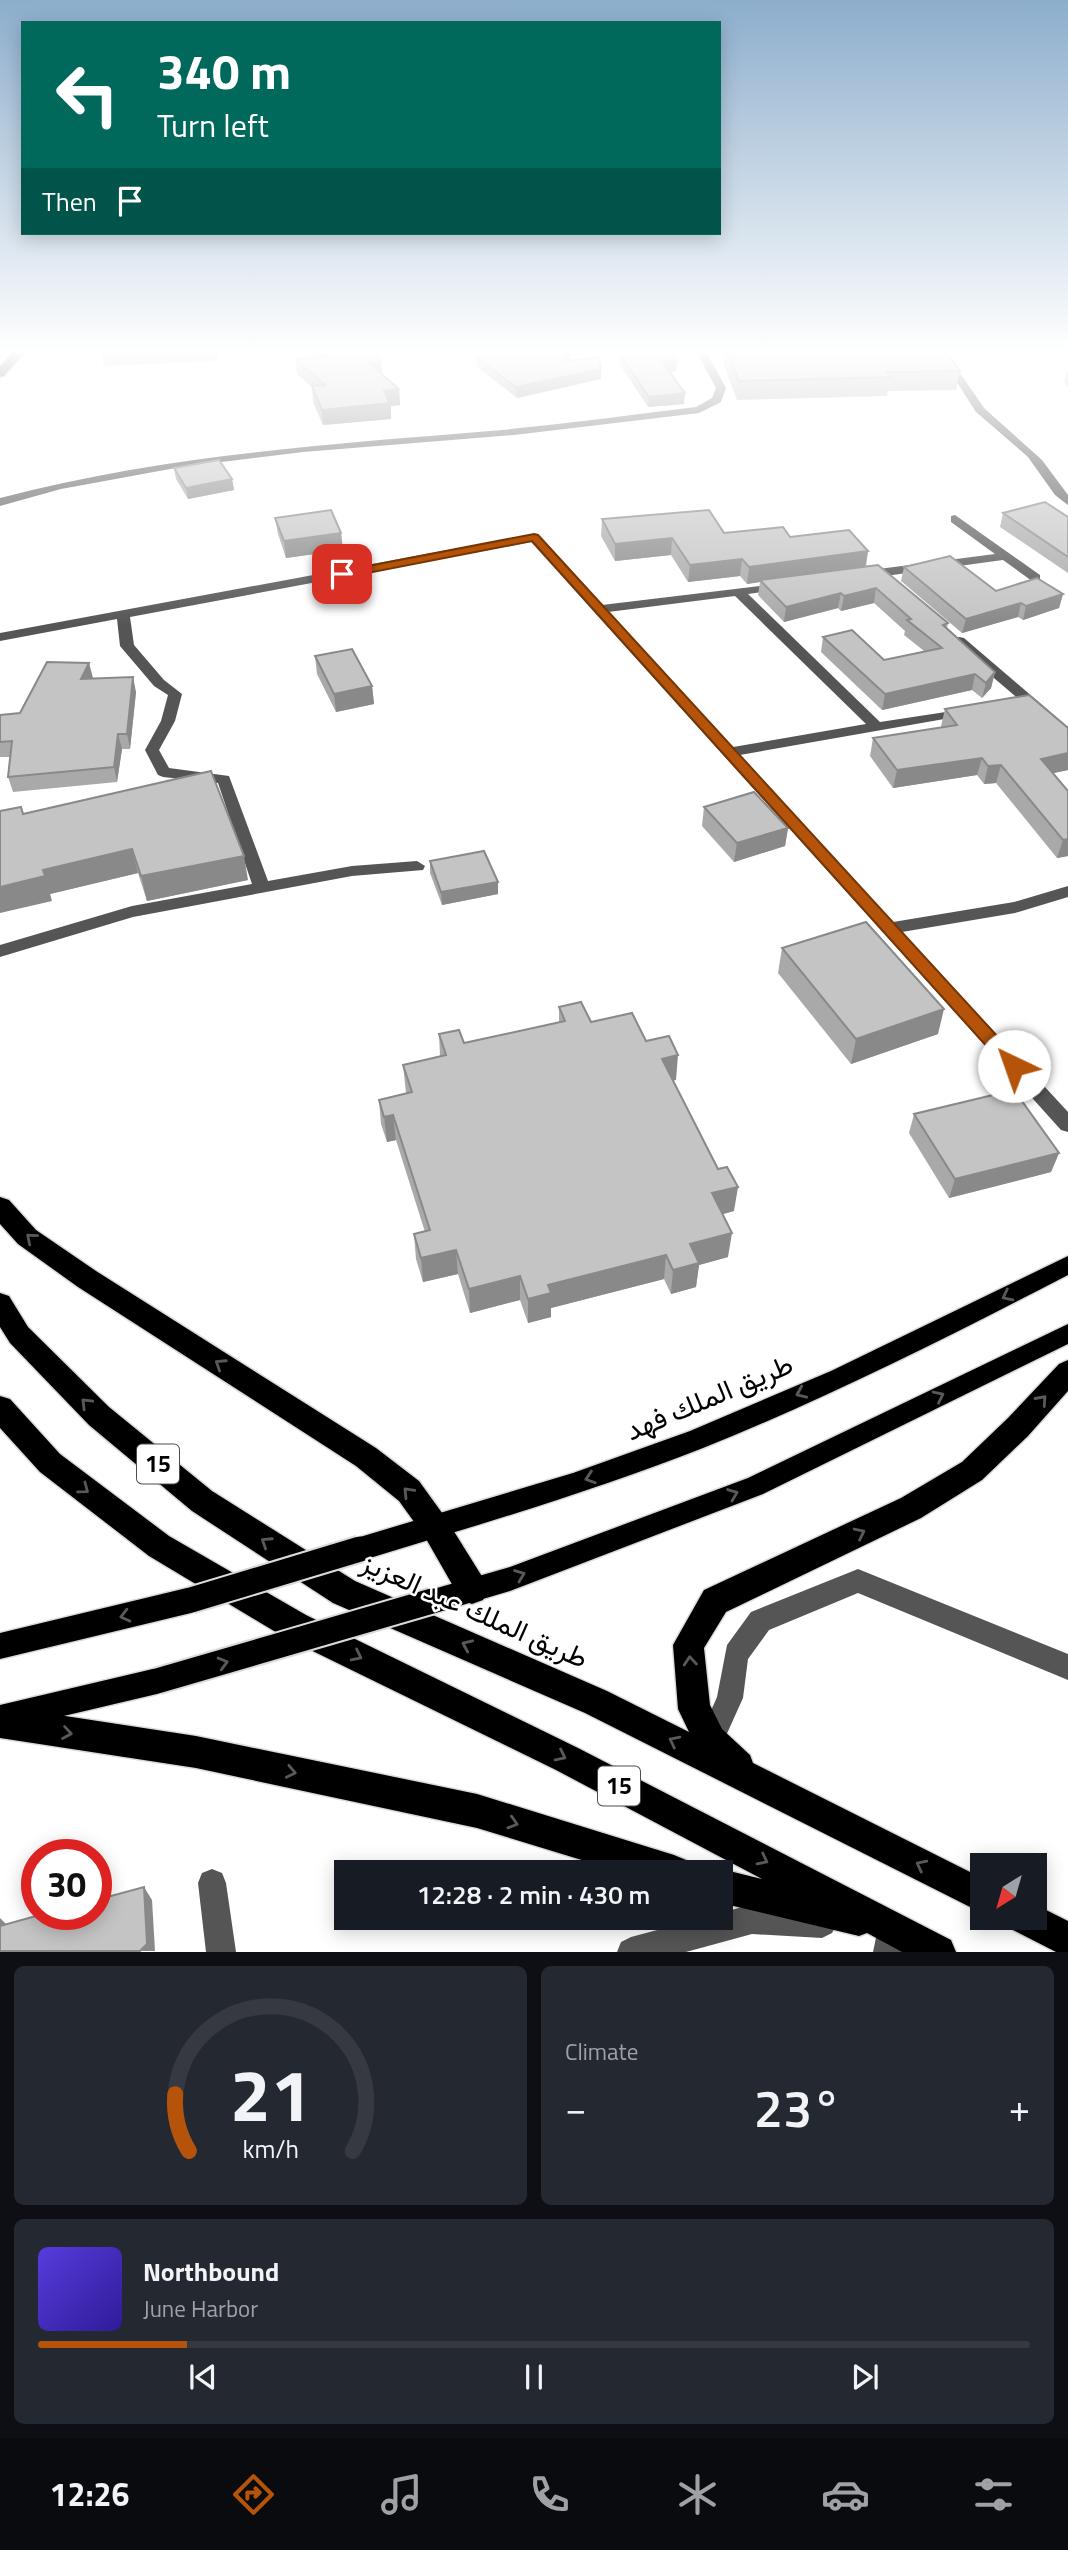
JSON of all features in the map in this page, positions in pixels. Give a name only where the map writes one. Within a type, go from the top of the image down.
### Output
[{"type":"highway","points":[[0,1207],[27,1237],[86,1279],[366,1457],[409,1491],[435,1527],[472,1589]]},
{"type":"highway","name":"طريق الملك عبد العزيز","points":[[0,1304],[19,1335],[99,1416],[202,1501],[344,1592],[596,1702],[970,1890]]},
{"type":"highway","points":[[752,1781],[711,1740],[694,1709],[688,1645],[715,1601],[911,1508],[972,1471],[1068,1372]]},
{"type":"highway","name":"15","points":[[0,1408],[50,1462],[159,1546],[295,1626],[567,1759],[891,1939],[939,1951]]},
{"type":"highway","points":[[0,1720],[196,1752],[477,1811],[635,1860]]},
{"type":"highway","points":[[733,1890],[891,1939]]},
{"type":"highway","points":[[1047,1929],[1068,1940]]},
{"type":"main road","name":"طريق الملك فهد","points":[[0,1646],[191,1600],[628,1466],[701,1438],[928,1336],[1068,1265]]},
{"type":"main road","points":[[0,1720],[281,1647],[510,1578],[755,1486],[1068,1333]]},
{"type":"street","points":[[0,502],[45,489],[216,457],[343,444]]},
{"type":"street","points":[[1018,444],[1037,461],[1061,497],[1068,501]]},
{"type":"street","points":[[955,519],[1036,578]]},
{"type":"street","points":[[0,637],[534,538],[1068,1125]]},
{"type":"street","points":[[854,576],[885,577],[1006,556]]},
{"type":"street","points":[[600,610],[789,585]]},
{"type":"street","points":[[738,592],[877,727]]},
{"type":"street","points":[[123,616],[127,646],[159,683],[175,694],[168,721],[152,750],[163,772],[224,779],[262,888]]},
{"type":"street","points":[[944,627],[1068,734]]},
{"type":"street","points":[[1003,705],[1029,700]]},
{"type":"street","points":[[730,752],[978,709]]},
{"type":"street","points":[[0,951],[132,912],[352,872],[417,866]]},
{"type":"street","points":[[890,928],[1014,907],[1068,891]]},
{"type":"street","points":[[711,1740],[730,1698],[736,1654],[761,1621],[858,1581],[1068,1667]]},
{"type":"street","points":[[212,1883],[221,1951]]},
{"type":"street","points":[[631,1951],[752,1919],[891,1939]]},
{"type":"building","points":[[219,460],[232,479],[186,488],[174,468]]},
{"type":"building","points":[[1045,502],[1068,517],[1068,557],[1003,513]]},
{"type":"building","points":[[331,510],[341,533],[284,541],[275,518]]},
{"type":"building","points":[[709,510],[724,533],[783,527],[790,537],[849,530],[868,551],[749,567],[742,559],[690,565],[672,538],[615,544],[602,519]]},
{"type":"building","points":[[950,556],[996,591],[1037,578],[1063,594],[1026,606],[1021,603],[966,619],[904,567]]},
{"type":"building","points":[[878,565],[948,623],[943,625],[995,672],[986,683],[975,674],[885,694],[823,637],[852,630],[884,660],[942,648],[907,620],[911,619],[876,588],[844,596],[841,593],[786,607],[760,580]]},
{"type":"building","points":[[352,649],[372,686],[334,694],[315,656]]},
{"type":"building","points":[[47,662],[89,663],[81,679],[133,677],[127,734],[118,734],[114,767],[8,777],[12,741],[0,742],[0,715],[20,713]]},
{"type":"building","points":[[1029,695],[1068,728],[1068,753],[1041,759],[1068,791],[1068,839],[1063,840],[1001,765],[988,766],[982,758],[897,770],[873,738],[957,725],[945,709]]},
{"type":"building","points":[[211,771],[244,856],[141,876],[132,849],[43,870],[45,876],[0,887],[0,811],[21,807],[23,814]]},
{"type":"building","points":[[754,792],[788,828],[737,843],[704,807]]},
{"type":"building","points":[[484,851],[498,882],[441,892],[430,861]]},
{"type":"building","points":[[866,922],[944,1009],[856,1039],[782,948]]},
{"type":"building","points":[[581,1002],[591,1022],[632,1013],[646,1041],[669,1036],[678,1055],[662,1059],[718,1169],[727,1167],[738,1187],[712,1193],[732,1233],[690,1244],[699,1263],[673,1270],[666,1255],[548,1285],[551,1293],[528,1299],[520,1276],[469,1289],[456,1250],[421,1258],[414,1234],[430,1230],[393,1115],[384,1117],[379,1100],[412,1092],[403,1065],[446,1055],[439,1034],[459,1030],[464,1043],[565,1021],[559,1007]]},
{"type":"building","points":[[1014,1090],[1059,1153],[955,1179],[914,1114]]},
{"type":"building","points":[[144,1887],[147,1944],[140,1951],[0,1951],[0,1926],[21,1920],[21,1930],[112,1930],[112,1896]]},
{"type":"route","points":[[342,574],[534,538],[1014,1066]]}]
